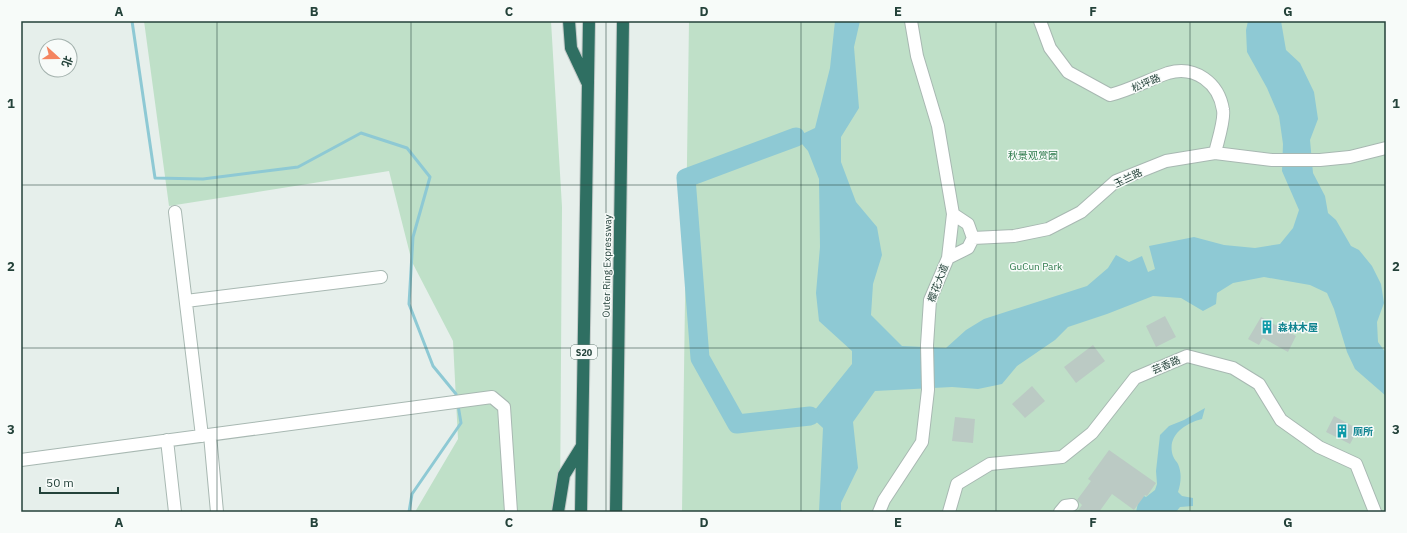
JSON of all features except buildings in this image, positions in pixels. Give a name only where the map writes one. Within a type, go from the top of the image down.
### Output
[{"type":"highway","points":[[569,21],[571,48],[588,84]]},
{"type":"highway","name":"S20","points":[[582,512],[589,21]]},
{"type":"highway","name":"Outer Ring Expressway","points":[[616,512],[623,21]]},
{"type":"highway","points":[[558,512],[564,475],[582,445]]},
{"type":"street","points":[[911,21],[917,56],[938,126],[953,214],[948,258]]},
{"type":"street","name":"松坪路","points":[[1040,21],[1050,48],[1068,72],[1110,95],[1129,90],[1168,73],[1190,70],[1212,84],[1223,111],[1215,153]]},
{"type":"street","name":"玉兰路","points":[[973,238],[1014,236],[1048,229],[1081,212],[1116,181],[1166,161],[1215,153],[1272,160],[1320,160],[1350,157],[1386,148]]},
{"type":"street","points":[[175,212],[186,301],[217,512]]},
{"type":"street","points":[[953,214],[968,224],[973,238]]},
{"type":"street","name":"樱花大道","points":[[879,512],[884,500],[922,442],[928,390],[927,345],[930,300],[948,258],[968,248],[973,238]]},
{"type":"street","points":[[186,301],[381,277]]},
{"type":"street","name":"芸香路","points":[[949,512],[957,484],[990,464],[1062,457],[1092,433],[1135,378],[1187,356],[1233,368],[1259,384],[1281,420],[1319,447],[1356,464],[1375,512]]},
{"type":"street","points":[[21,460],[492,397],[504,407],[511,512]]},
{"type":"street","points":[[170,440],[175,512]]},
{"type":"street","points":[[1060,512],[1065,506],[1072,504]]},
{"type":"green space","points":[[144,21],[551,21],[562,207],[560,512],[415,512],[458,439],[453,341],[412,262],[389,171],[169,206]]},
{"type":"green space","name":"GuCun Park","points":[[689,21],[1386,21],[1386,512],[682,512]]},
{"type":"water","points":[[835,21],[860,21],[854,47],[859,108],[841,137],[841,162],[856,202],[877,227],[882,255],[873,284],[871,315],[902,346],[946,348],[966,330],[984,319],[1087,286],[1108,268],[1116,255],[1129,262],[1142,256],[1148,272],[1155,269],[1149,246],[1194,237],[1224,245],[1255,248],[1280,244],[1293,228],[1299,210],[1282,171],[1283,144],[1279,116],[1267,88],[1247,52],[1246,30],[1248,21],[1281,21],[1286,50],[1300,63],[1314,92],[1318,119],[1310,140],[1313,173],[1325,196],[1328,213],[1336,220],[1351,246],[1359,250],[1372,266],[1381,284],[1384,303],[1377,322],[1378,342],[1386,353],[1386,396],[1355,369],[1347,352],[1334,309],[1327,293],[1310,285],[1264,277],[1233,283],[1217,293],[1216,304],[1203,311],[1181,298],[1153,296],[1068,327],[1055,340],[1017,366],[1002,384],[978,389],[952,387],[875,391],[853,422],[858,468],[841,503],[841,512],[819,512],[823,428],[810,416],[852,364],[852,351],[819,321],[816,293],[820,247],[819,179],[808,151],[796,137],[815,128],[830,68]]},
{"type":"water","points":[[1205,408],[1202,419],[1184,427],[1175,436],[1172,442],[1173,456],[1178,464],[1181,474],[1178,492],[1182,496],[1193,498],[1193,506],[1180,507],[1176,512],[1136,512],[1140,494],[1146,497],[1155,490],[1157,484],[1156,471],[1160,435],[1169,426],[1184,420]]},
{"type":"waterway","points":[[132,21],[155,178],[203,179],[298,167],[361,133],[407,148],[430,177],[413,237],[409,304],[433,366],[456,394],[457,399]]},
{"type":"waterway","points":[[796,137],[686,178],[700,358],[737,424],[810,416]]},
{"type":"waterway","points":[[409,512],[412,494],[461,423],[458,405]]},
{"type":"place","name":"森林木屋","points":[[1267,327]]},
{"type":"place","name":"厕所","points":[[1342,431]]},
{"type":"park label","name":"秋景观赏园","points":[[1033,155]]}]
